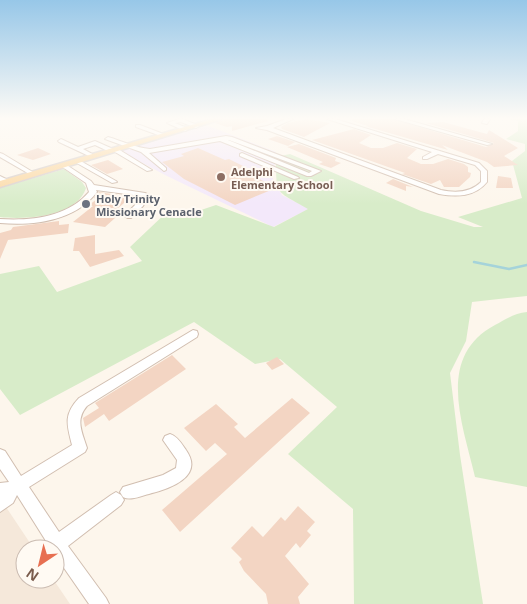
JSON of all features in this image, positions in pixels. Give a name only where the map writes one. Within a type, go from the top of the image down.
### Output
[{"type":"main road","points":[[3,181],[34,174],[125,147]]},
{"type":"street","points":[[106,147],[149,170]]},
{"type":"street","points":[[132,147],[143,151],[164,169]]},
{"type":"street","points":[[143,151],[167,147]]},
{"type":"street","points":[[228,147],[296,178]]},
{"type":"street","points":[[241,147],[309,175],[318,171],[255,147]]},
{"type":"street","points":[[319,147],[439,192],[466,193],[482,185],[484,176],[480,166],[422,147]]},
{"type":"street","points":[[78,148],[93,156]]},
{"type":"street","points":[[425,158],[438,152]]},
{"type":"street","points":[[1,155],[34,174]]},
{"type":"street","points":[[77,161],[114,182]]},
{"type":"street","points":[[64,165],[85,179],[92,190]]},
{"type":"street","points":[[92,190],[144,196],[140,204],[128,216]]},
{"type":"street","points":[[0,221],[24,222],[52,217],[81,204],[92,190]]},
{"type":"street","points":[[0,504],[8,498],[10,488],[80,448],[72,418],[74,412],[83,402],[192,334]]},
{"type":"street","points":[[64,539],[122,496],[172,480],[180,475],[183,470],[184,460],[170,440]]},
{"type":"street","points":[[0,456],[10,488],[53,539]]},
{"type":"street","points":[[65,555],[100,604]]},
{"type":"shaded area","name":"Adelphi Elementary School","points":[[133,147],[264,147],[276,152],[273,179],[282,195],[309,209],[273,227],[120,151]]},
{"type":"shaded area","points":[[0,498],[27,539],[15,539],[15,589],[60,589],[70,604],[0,604]]},
{"type":"green space","points":[[525,147],[527,147],[527,296],[472,302],[466,341],[450,373],[460,455],[483,604],[354,604],[353,509],[288,454],[337,407],[280,359],[255,364],[194,322],[20,415],[0,389],[0,274],[39,266],[57,292],[142,261],[130,247],[168,211],[189,214],[216,205],[274,227],[308,209],[284,195],[278,186],[276,179],[276,157],[290,154],[421,211],[474,227],[483,227],[458,217],[522,198],[512,161],[525,151]]},
{"type":"green space","points":[[64,169],[82,182],[86,188],[81,198],[72,205],[61,211],[36,217],[0,217],[0,188]]},
{"type":"green space","points":[[527,312],[527,487],[475,477],[460,414],[458,394],[459,373],[465,355],[476,339],[495,325],[518,314]]},
{"type":"building","points":[[287,147],[307,147],[336,158],[335,161],[341,163],[331,168],[319,164],[323,162]]},
{"type":"building","points":[[332,147],[411,147],[417,149],[407,158],[421,164],[433,164],[448,159],[464,164],[468,167],[468,172],[471,173],[470,177],[459,187],[444,187],[440,180],[431,184],[402,174],[405,173]]},
{"type":"building","points":[[448,147],[518,148],[504,156],[518,165],[494,167],[487,162]]},
{"type":"building","points":[[38,148],[51,154],[33,160],[17,155]]},
{"type":"building","points":[[198,148],[225,160],[229,159],[247,168],[243,170],[276,188],[235,205],[184,179],[162,162],[184,156],[181,154]]},
{"type":"building","points":[[108,160],[123,169],[107,174],[91,165]]},
{"type":"building","points":[[498,176],[511,178],[513,188],[496,188]]},
{"type":"building","points":[[393,179],[413,187],[406,186],[406,191],[386,183]]},
{"type":"building","points":[[99,192],[131,197],[117,209],[124,210],[105,227],[73,222],[93,206],[89,205],[97,199],[94,198]]},
{"type":"building","points":[[59,221],[59,225],[69,224],[68,233],[8,240],[0,259],[0,233],[11,230],[13,227]]},
{"type":"building","points":[[95,235],[95,254],[119,250],[124,256],[90,267],[79,251],[73,251],[75,238]]},
{"type":"building","points":[[172,355],[186,369],[109,421],[104,414],[85,427],[83,418],[99,408],[95,403]]},
{"type":"building","points":[[277,357],[284,364],[272,370],[266,363]]},
{"type":"building","points":[[292,398],[310,413],[180,532],[162,510],[227,454],[215,443],[206,451],[184,428],[216,404],[238,424],[234,427],[245,438]]},
{"type":"building","points":[[298,506],[315,522],[307,531],[311,535],[300,548],[296,543],[285,556],[309,584],[298,597],[300,604],[268,604],[266,594],[244,571],[239,562],[242,559],[231,548],[252,526],[263,537],[281,517],[285,521]]},
{"type":"waterway","points":[[474,262],[509,269],[527,265]]},
{"type":"place","name":"Adelphi Elementary School","points":[[221,177]]},
{"type":"place","name":"Holy Trinity Missionary Cenacle","points":[[86,204]]}]
